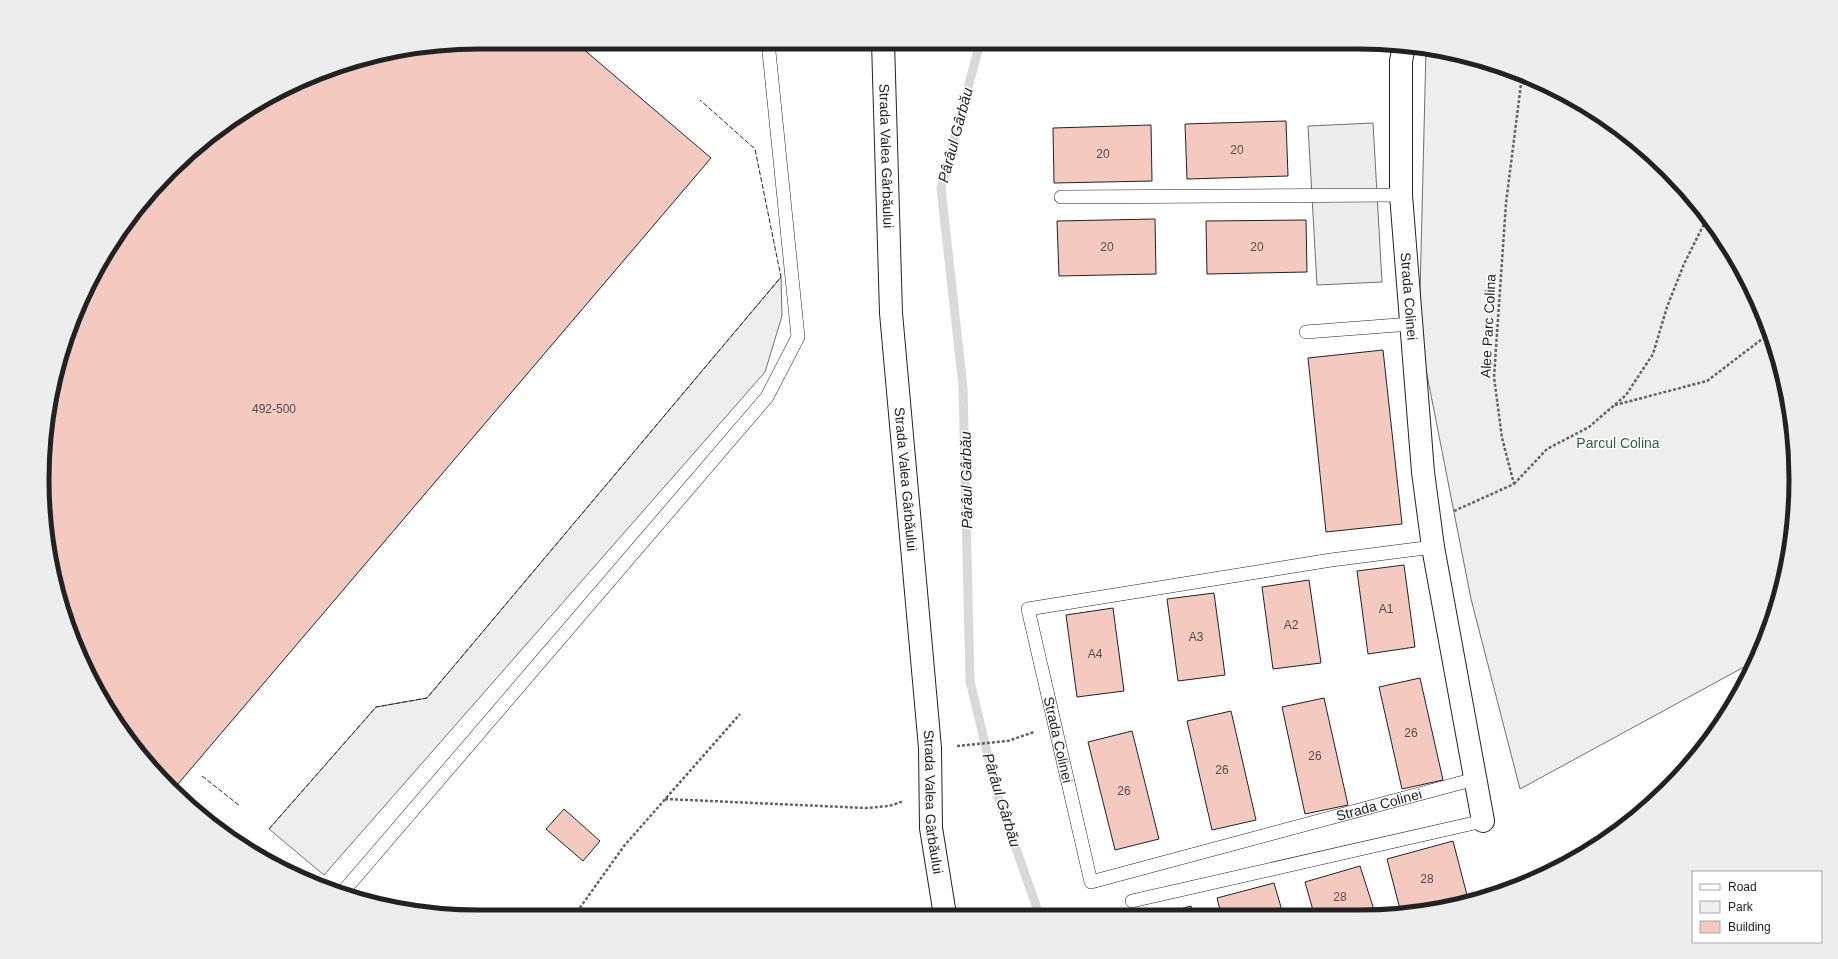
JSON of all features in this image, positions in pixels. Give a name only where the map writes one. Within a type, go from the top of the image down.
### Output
[{"type":"street","name":"Strada Valea Gârbăului","points":[[883,49],[890,313],[930,748],[931,828],[944,910]]},
{"type":"street","name":"Strada Colinei","points":[[1403,52],[1401,61],[1401,195],[1423,472],[1433,547],[1483,822]]},
{"type":"lane","points":[[346,888],[766,398],[798,337],[769,49]]},
{"type":"lane","points":[[1060,197],[1401,195]]},
{"type":"lane","points":[[1306,332],[1411,324]]},
{"type":"lane","name":"Strada Colinei","points":[[1433,547],[1331,560],[1028,610],[1091,882],[1475,779]]},
{"type":"lane","name":"Strada Colinei","points":[[1132,901],[1483,822]]},
{"type":"path","name":"Alee Parc Colina","points":[[1514,484],[1502,438],[1494,377],[1506,202],[1521,81]]},
{"type":"path","points":[[1430,522],[1514,484],[1547,449],[1589,427],[1626,395],[1653,354],[1667,307],[1684,264],[1704,223]]},
{"type":"path","points":[[1613,406],[1707,381],[1765,337]]},
{"type":"path","points":[[578,910],[624,846],[740,714]]},
{"type":"path","points":[[966,745],[1008,741],[1036,731]]},
{"type":"path","points":[[666,799],[866,808],[889,806],[931,788]]},
{"type":"green space","name":"Parcul Colina","points":[[1426,55],[1442,57],[1497,72],[1549,93],[1598,122],[1621,138],[1663,175],[1700,217],[1731,264],[1745,289],[1766,341],[1781,396],[1788,451],[1789,480],[1785,536],[1781,563],[1774,591],[1766,618],[1747,665],[1520,789],[1471,599],[1419,334]]},
{"type":"green space","points":[[781,277],[782,316],[765,372],[324,875],[269,829],[376,707],[427,698]]},
{"type":"shaded area","points":[[1373,123],[1382,282],[1317,285],[1308,126]]},
{"type":"building","points":[[583,49],[711,158],[177,786],[138,742],[107,695],[93,670],[72,618],[64,591],[57,563],[50,508],[50,451],[53,423],[57,396],[72,341],[93,289],[122,240],[138,217],[175,175],[217,138],[264,107],[289,93],[341,72],[368,64],[396,57],[451,50]]},
{"type":"building","points":[[1286,121],[1288,176],[1187,179],[1185,124]]},
{"type":"building","points":[[1151,125],[1152,181],[1054,183],[1053,128]]},
{"type":"building","points":[[1155,219],[1156,274],[1059,276],[1057,221]]},
{"type":"building","points":[[1306,220],[1307,272],[1207,274],[1206,221]]},
{"type":"building","points":[[1383,350],[1402,524],[1326,532],[1308,358]]},
{"type":"building","points":[[1404,565],[1415,647],[1368,654],[1357,571]]},
{"type":"building","points":[[1309,580],[1321,663],[1273,669],[1262,587]]},
{"type":"building","points":[[1214,593],[1225,675],[1178,681],[1167,599]]},
{"type":"building","points":[[1113,608],[1124,691],[1077,697],[1066,615]]},
{"type":"building","points":[[1420,678],[1443,780],[1402,789],[1379,687]]},
{"type":"building","points":[[1324,698],[1348,805],[1305,814],[1282,707]]},
{"type":"building","points":[[1231,711],[1256,820],[1212,830],[1187,721]]},
{"type":"building","points":[[1132,731],[1159,839],[1115,850],[1088,742]]},
{"type":"building","points":[[564,809],[600,841],[583,861],[546,829]]},
{"type":"building","points":[[1453,841],[1467,896],[1442,902],[1400,908],[1387,859]]},
{"type":"building","points":[[1360,866],[1374,909],[1313,910],[1305,882]]},
{"type":"building","points":[[1274,883],[1282,910],[1220,910],[1217,898]]},
{"type":"building","points":[[1191,906],[1192,910],[1176,910]]},
{"type":"waterway","name":"Pârâul Gârbău","points":[[978,49],[941,188],[963,387],[970,681],[997,794],[1038,910]]},
{"type":"fence","points":[[269,829],[376,707],[427,698],[781,277],[755,149],[700,100]]},
{"type":"fence","points":[[202,776],[240,806]]}]
